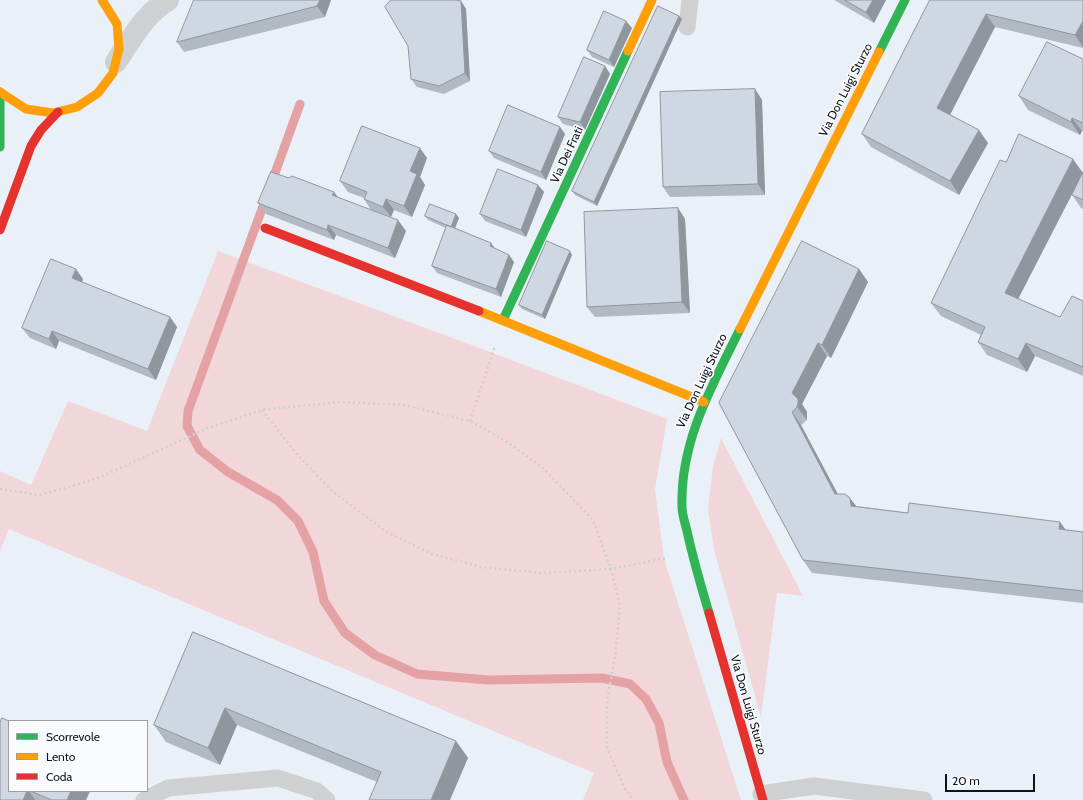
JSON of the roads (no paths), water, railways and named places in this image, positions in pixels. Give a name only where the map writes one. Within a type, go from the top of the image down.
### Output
[{"type":"street","points":[[102,0],[111,12],[116,24],[118,38],[116,62]]},
{"type":"street","points":[[0,92],[19,106],[34,112],[58,112],[74,109],[86,104],[98,94],[111,76],[116,62],[154,8],[168,0]]},
{"type":"street","name":"Via Dei Frati","points":[[503,320],[652,0]]},
{"type":"street","name":"Via Don Luigi Sturzo","points":[[762,797],[691,551],[682,508],[682,470],[690,438],[704,402],[905,0]]},
{"type":"street","points":[[0,92],[0,147]]},
{"type":"street","points":[[0,230],[31,146],[41,130],[58,112]]},
{"type":"street","points":[[265,228],[503,320],[704,402]]},
{"type":"lane","points":[[687,27],[690,0]]},
{"type":"lane","points":[[144,800],[168,788],[278,778],[317,791],[327,800]]},
{"type":"lane","points":[[762,797],[814,786],[924,800]]},
{"type":"waterway","points":[[271,184],[300,104]]},
{"type":"waterway","points":[[266,198],[188,411],[187,426],[200,450],[228,472],[277,500],[298,521],[313,552],[324,601],[345,633],[375,655],[417,674],[489,680],[602,678],[630,684],[646,699],[659,723],[667,762],[684,800]]}]
